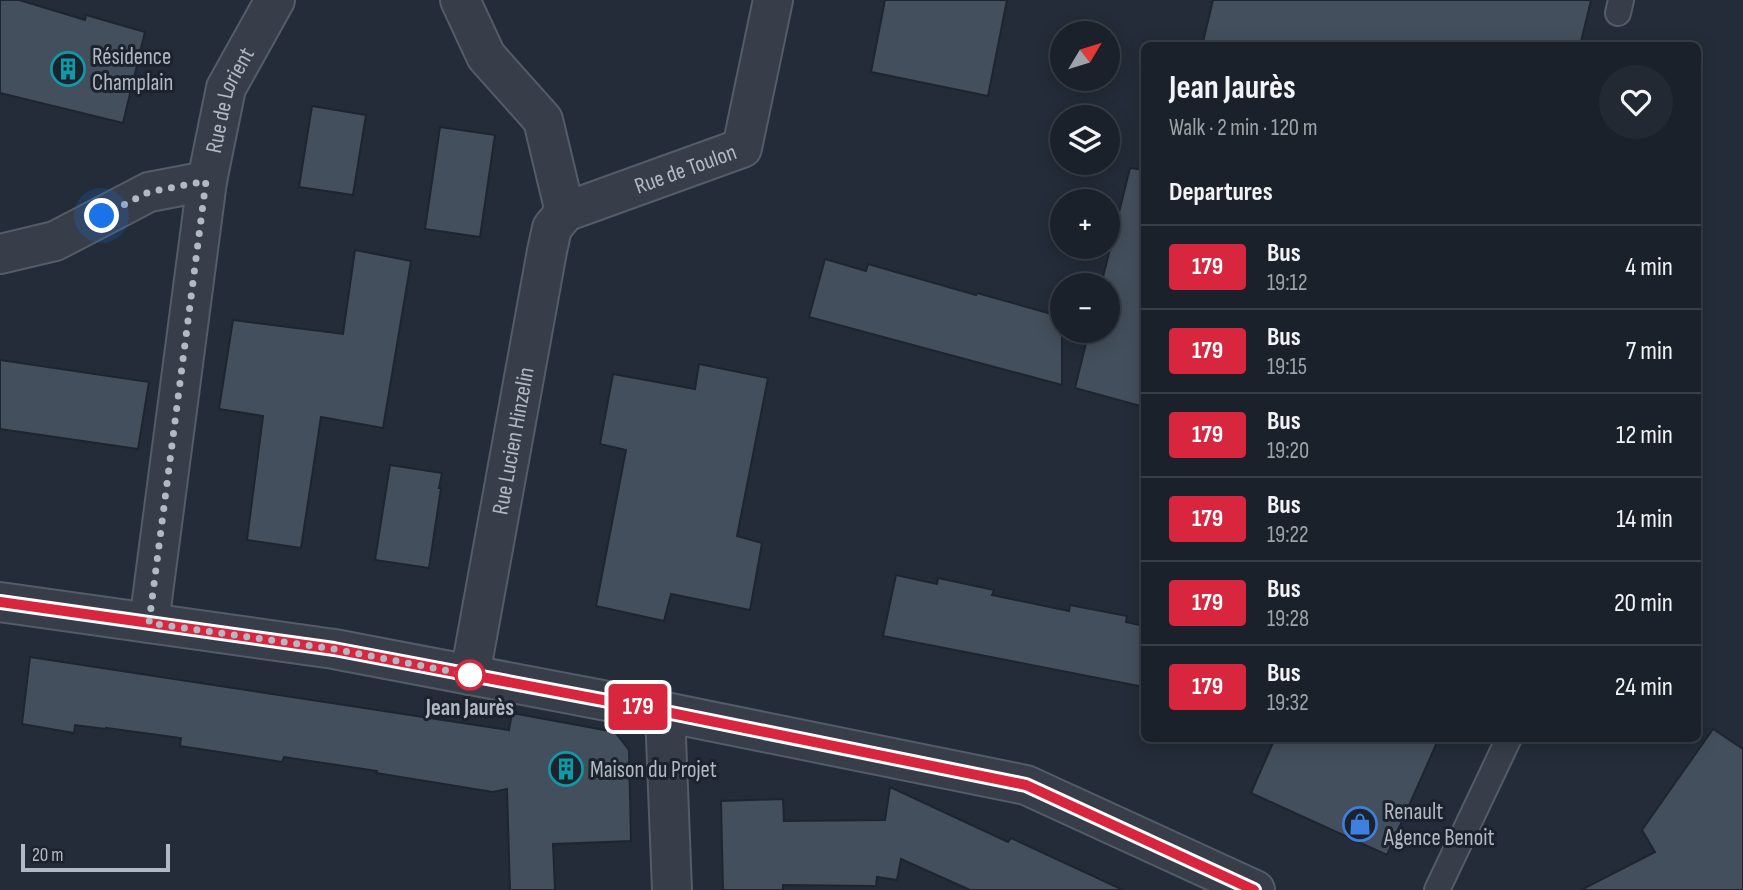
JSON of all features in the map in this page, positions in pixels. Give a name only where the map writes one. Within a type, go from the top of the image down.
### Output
[{"type":"street","name":"Rue de Lorient","points":[[149,623],[206,181],[226,88],[275,0]]},
{"type":"street","points":[[460,0],[486,56],[543,120],[565,212]]},
{"type":"street","name":"Rue de Toulon","points":[[565,212],[742,148],[773,0]]},
{"type":"street","points":[[0,254],[55,240],[149,192],[206,181]]},
{"type":"street","name":"Rue Lucien Hinzelin","points":[[470,675],[547,251],[552,228],[565,212]]},
{"type":"street","points":[[0,602],[334,649],[666,712],[1026,785],[1255,890]]},
{"type":"street","points":[[666,712],[672,890]]},
{"type":"lane","points":[[1437,890],[1507,742]]},
{"type":"building","name":"Résidence Champlain","points":[[0,0],[19,0],[85,20],[86,15],[145,32],[123,123],[0,93]]},
{"type":"building","points":[[885,0],[1007,0],[988,96],[871,72]]},
{"type":"building","points":[[1213,0],[1591,0],[1581,42],[1203,42]]},
{"type":"building","points":[[312,106],[366,115],[353,195],[299,187]]},
{"type":"building","points":[[440,127],[495,135],[480,237],[425,229]]},
{"type":"building","points":[[1130,168],[1141,170],[1141,406],[1075,388],[1086,343],[1120,343],[1120,273],[1104,273],[1107,259],[1120,259],[1120,208]]},
{"type":"building","points":[[355,250],[411,261],[383,428],[321,417],[301,548],[247,540],[263,416],[219,409],[233,320],[343,334]]},
{"type":"building","points":[[825,259],[866,271],[868,264],[976,295],[977,293],[1050,314],[1050,343],[1062,343],[1062,385],[809,317]]},
{"type":"building","points":[[0,360],[149,382],[138,449],[0,429]]},
{"type":"building","points":[[699,364],[768,378],[737,536],[762,543],[750,610],[671,594],[664,621],[596,606],[626,450],[600,444],[613,374],[695,389]]},
{"type":"building","points":[[390,465],[442,473],[429,568],[375,560]]},
{"type":"building","points":[[896,575],[937,584],[938,578],[994,590],[992,595],[1069,611],[1070,605],[1127,616],[1126,622],[1141,625],[1141,686],[883,636]]},
{"type":"building","points":[[30,657],[509,730],[512,713],[615,732],[629,750],[631,841],[553,844],[555,890],[510,890],[507,789],[493,792],[284,757],[282,762],[180,746],[181,738],[75,725],[74,733],[22,724]]},
{"type":"building","points":[[1713,729],[1743,749],[1743,890],[1581,890],[1655,852],[1642,830]]},
{"type":"building","name":"Renault Agence Benoit","points":[[1273,742],[1437,742],[1387,855],[1251,793]]},
{"type":"building","points":[[890,787],[1008,842],[1011,838],[1123,890],[970,890],[901,859],[897,880],[877,877],[876,886],[783,885],[783,890],[723,890],[721,801],[783,799],[784,821],[885,820]]},
{"type":"bus line","name":"179","points":[[0,602],[334,649],[666,712],[1026,785],[1254,890]]},
{"type":"place","name":"Résidence Champlain","points":[[68,69]]},
{"type":"place","name":"Jean Jaurès","points":[[470,675]]},
{"type":"place","name":"Maison du Projet","points":[[566,769]]},
{"type":"place","name":"Renault Agence Benoit","points":[[1360,824]]},
{"type":"route","points":[[102,216],[149,192],[206,181],[149,623],[334,649],[470,675]]}]
